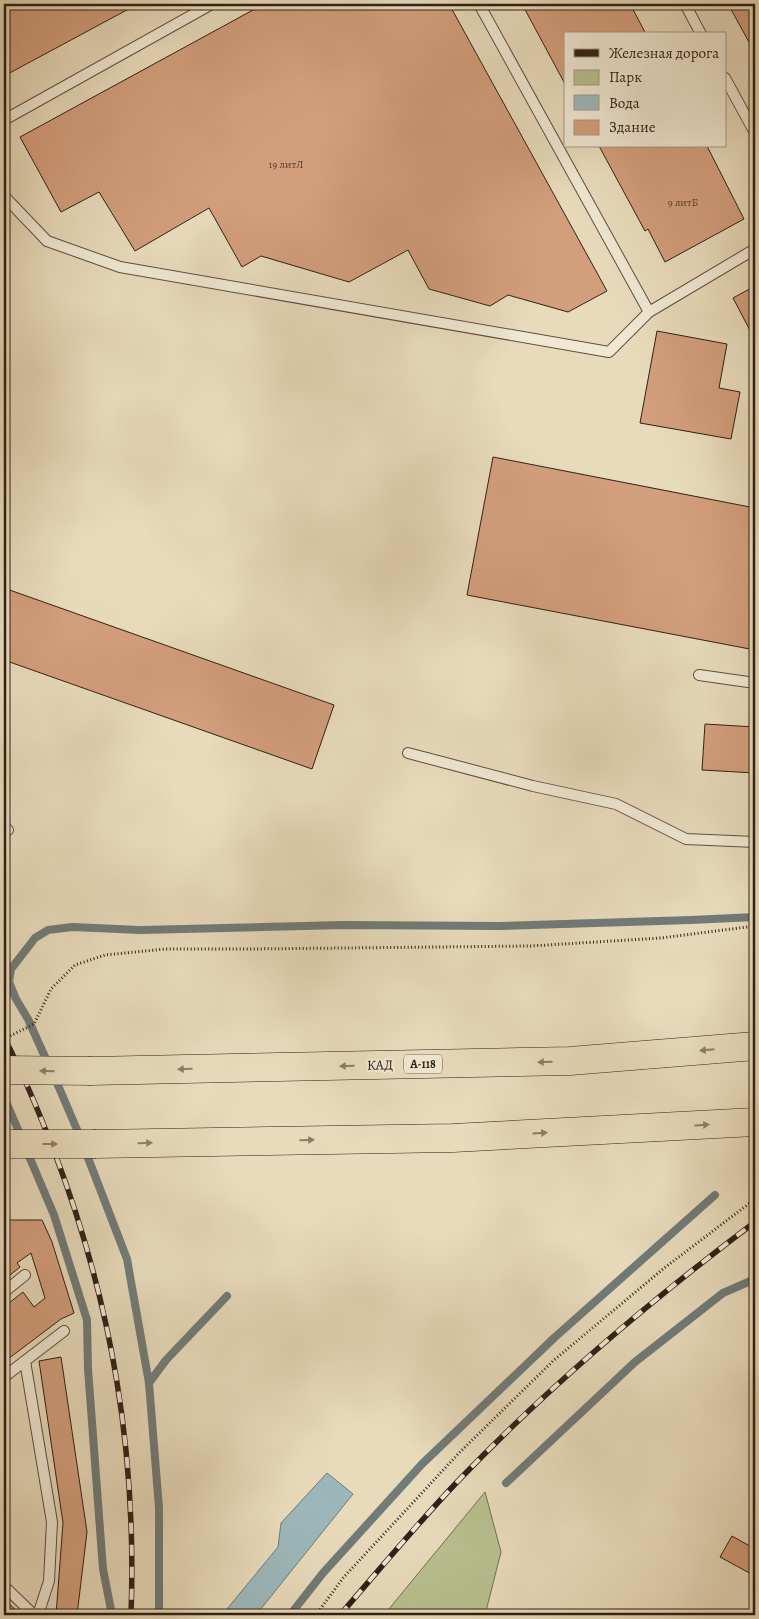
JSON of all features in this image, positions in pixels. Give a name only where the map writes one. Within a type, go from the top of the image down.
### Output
[{"type":"highway","name":"КАД","points":[[4,1070],[91,1071],[570,1061],[755,1046]]},
{"type":"highway","points":[[4,1144],[453,1138],[755,1122]]},
{"type":"lane","points":[[4,120],[212,4]]},
{"type":"lane","points":[[479,4],[649,312]]},
{"type":"lane","points":[[685,4],[700,32]]},
{"type":"lane","points":[[726,80],[755,133]]},
{"type":"lane","points":[[4,196],[47,241],[120,267],[609,352],[649,312],[755,249]]},
{"type":"lane","points":[[699,675],[755,683]]},
{"type":"lane","points":[[408,753],[533,786],[616,804],[686,840],[755,842]]},
{"type":"lane","points":[[4,1292],[26,1275]]},
{"type":"lane","points":[[4,1377],[64,1331]]},
{"type":"lane","points":[[25,1361],[52,1522],[49,1581],[38,1615]]},
{"type":"lane","points":[[4,1586],[34,1615]]},
{"type":"path","points":[[4,1039],[34,1024],[51,989],[76,965],[105,955],[164,949],[531,946],[661,938],[755,926]]},
{"type":"path","points":[[316,1615],[343,1578],[459,1453],[553,1361],[663,1269],[755,1199]]},
{"type":"green space","points":[[485,1492],[501,1552],[485,1615],[384,1615]]},
{"type":"water","points":[[327,1473],[353,1494],[256,1615],[222,1615],[278,1547],[281,1523]]},
{"type":"building","points":[[12,4],[138,4],[4,76],[4,8]]},
{"type":"building","points":[[264,4],[449,4],[607,291],[568,312],[508,295],[490,306],[429,289],[408,250],[349,282],[261,256],[242,267],[209,208],[135,251],[99,192],[61,212],[20,137]]},
{"type":"building","points":[[522,4],[630,4],[645,32],[564,32],[564,82]]},
{"type":"building","points":[[728,4],[755,4],[755,53]]},
{"type":"building","points":[[600,148],[708,148],[744,219],[665,262],[648,229],[645,231]]},
{"type":"building","points":[[755,286],[755,340],[733,298]]},
{"type":"building","points":[[657,331],[727,344],[719,388],[740,392],[731,439],[640,423]]},
{"type":"building","points":[[493,457],[755,508],[755,650],[467,595]]},
{"type":"building","points":[[4,588],[334,705],[312,769],[4,660]]},
{"type":"building","points":[[705,724],[755,727],[755,773],[702,770]]},
{"type":"building","points":[[4,1220],[42,1220],[52,1242],[74,1313],[61,1319],[4,1362],[4,1307],[23,1292],[34,1307],[45,1298],[31,1253],[17,1263],[20,1267],[4,1280]]},
{"type":"building","points":[[61,1357],[87,1532],[77,1615],[56,1615],[63,1523],[39,1361]]},
{"type":"building","points":[[732,1536],[755,1549],[755,1576],[720,1557]]},
{"type":"building","points":[[4,1599],[21,1615],[4,1615]]},
{"type":"waterway","points":[[49,1066],[9,982],[11,969],[35,938],[48,930],[72,927],[140,930],[343,925],[500,926],[755,917]]},
{"type":"waterway","points":[[54,1076],[81,1139]]},
{"type":"waterway","points":[[4,1097],[22,1139]]},
{"type":"waterway","points":[[26,1149],[54,1215],[87,1320],[88,1369],[103,1569],[112,1615]]},
{"type":"waterway","points":[[85,1150],[127,1259],[149,1383],[159,1508],[159,1615]]},
{"type":"waterway","points":[[290,1615],[323,1573],[422,1464],[554,1338],[715,1195]]},
{"type":"waterway","points":[[506,1483],[635,1362],[723,1293],[755,1279]]},
{"type":"waterway","points":[[149,1383],[166,1360],[227,1296]]},
{"type":"railway","points":[[4,1037],[18,1065],[54,1151],[74,1208],[105,1322],[125,1437],[132,1555],[131,1615]]},
{"type":"railway","points":[[340,1615],[443,1497],[528,1412],[601,1345],[677,1282],[755,1222]]}]
